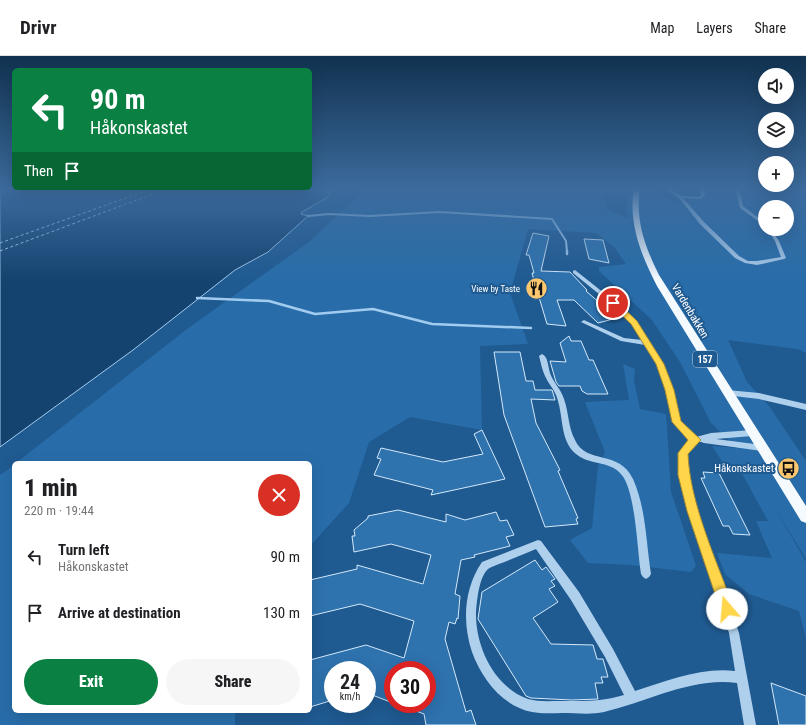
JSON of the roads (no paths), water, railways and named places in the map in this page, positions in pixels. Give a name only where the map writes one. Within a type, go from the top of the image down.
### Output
[{"type":"main road","name":"Vardenbakken","points":[[636,219],[644,247],[655,275],[666,296],[806,518]]},
{"type":"street","points":[[699,219],[733,254],[745,262],[757,263],[784,258],[774,236]]},
{"type":"street","points":[[575,272],[622,310],[634,323],[662,369],[670,390],[677,422],[698,440],[762,448]]},
{"type":"street","points":[[584,322],[623,340],[647,343]]},
{"type":"street","points":[[542,356],[548,376],[559,395],[570,439],[578,451],[585,456],[609,462],[617,466],[627,478],[636,507],[646,574]]},
{"type":"street","points":[[727,394],[759,396],[806,407]]},
{"type":"street","points":[[750,725],[731,621],[693,511],[683,475],[683,453],[691,443],[711,436],[752,433]]},
{"type":"street","points":[[632,697],[609,653],[579,602],[538,544],[513,555],[491,561],[485,565],[478,576],[470,616],[479,655],[488,673],[501,689],[526,705],[603,707],[632,697],[686,682],[728,675],[741,678]]},
{"type":"waterway","points":[[552,219],[566,241],[567,252]]},
{"type":"waterway","points":[[197,298],[269,301],[315,314],[373,309],[432,324],[531,328]]},
{"type":"place","name":"View by Taste","points":[[536,289]]},
{"type":"place","name":"Håkonskastet","points":[[789,468]]}]
